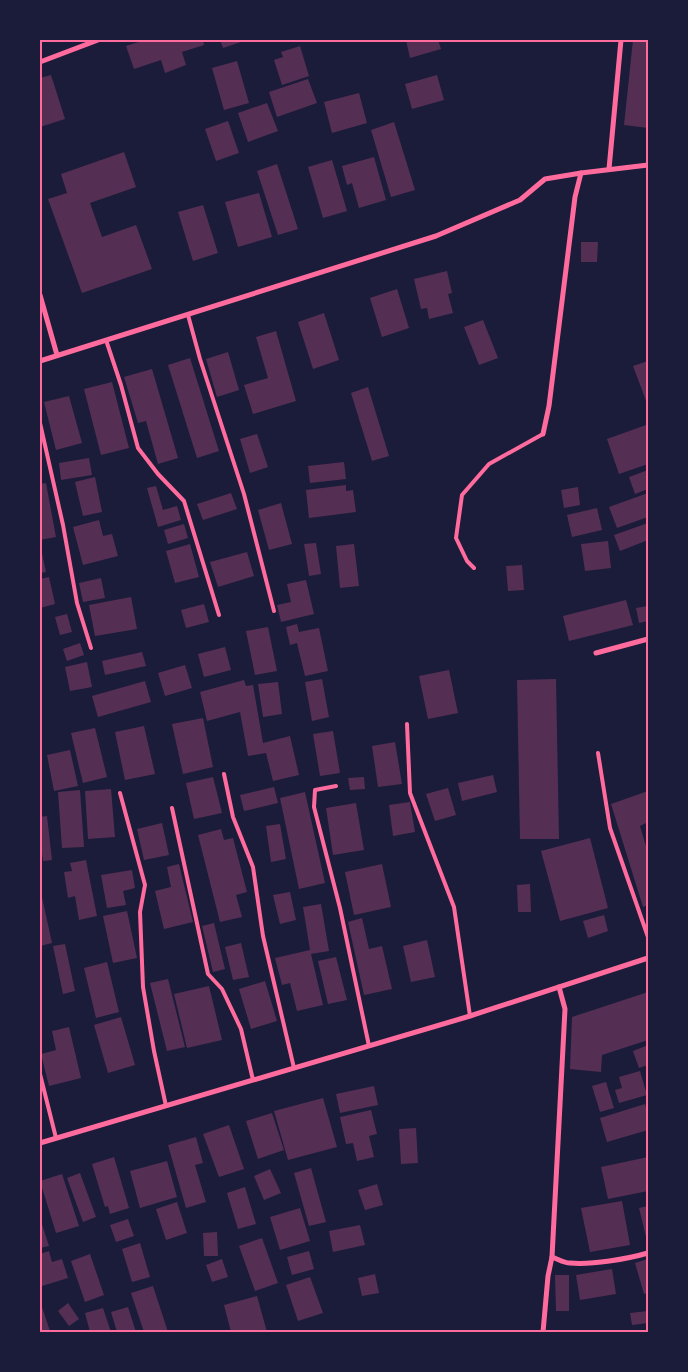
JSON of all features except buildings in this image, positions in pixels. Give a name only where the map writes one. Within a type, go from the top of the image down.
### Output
[{"type":"street","points":[[40,62],[98,40]]},
{"type":"street","points":[[609,169],[621,40]]},
{"type":"street","points":[[40,361],[436,236],[520,200],[544,179],[648,164]]},
{"type":"street","points":[[543,434],[549,406],[575,197],[581,173]]},
{"type":"street","points":[[40,295],[57,356]]},
{"type":"street","points":[[596,653],[648,639]]},
{"type":"street","points":[[40,1143],[470,1016],[648,958]]},
{"type":"street","points":[[543,1332],[548,1276],[552,1257],[565,1009],[560,987]]},
{"type":"street","points":[[552,1257],[569,1263],[586,1263],[636,1257],[648,1253]]},
{"type":"lane","points":[[188,315],[200,359],[244,494],[274,611]]},
{"type":"lane","points":[[106,340],[121,385],[138,448],[158,474],[184,501],[219,615]]},
{"type":"lane","points":[[40,423],[64,525],[77,603],[91,648]]},
{"type":"lane","points":[[474,568],[467,561],[456,538],[462,495],[489,464],[543,434]]},
{"type":"lane","points":[[406,724],[410,793],[454,907],[470,1016]]},
{"type":"lane","points":[[598,753],[610,828],[648,937]]},
{"type":"lane","points":[[224,774],[233,817],[253,867],[262,936],[294,1068]]},
{"type":"lane","points":[[336,786],[315,790],[314,807],[340,908],[369,1046]]},
{"type":"lane","points":[[120,793],[145,885],[140,912],[143,987],[166,1106]]},
{"type":"lane","points":[[172,808],[208,974],[222,989],[241,1029],[253,1080]]},
{"type":"lane","points":[[40,1074],[56,1138]]}]
